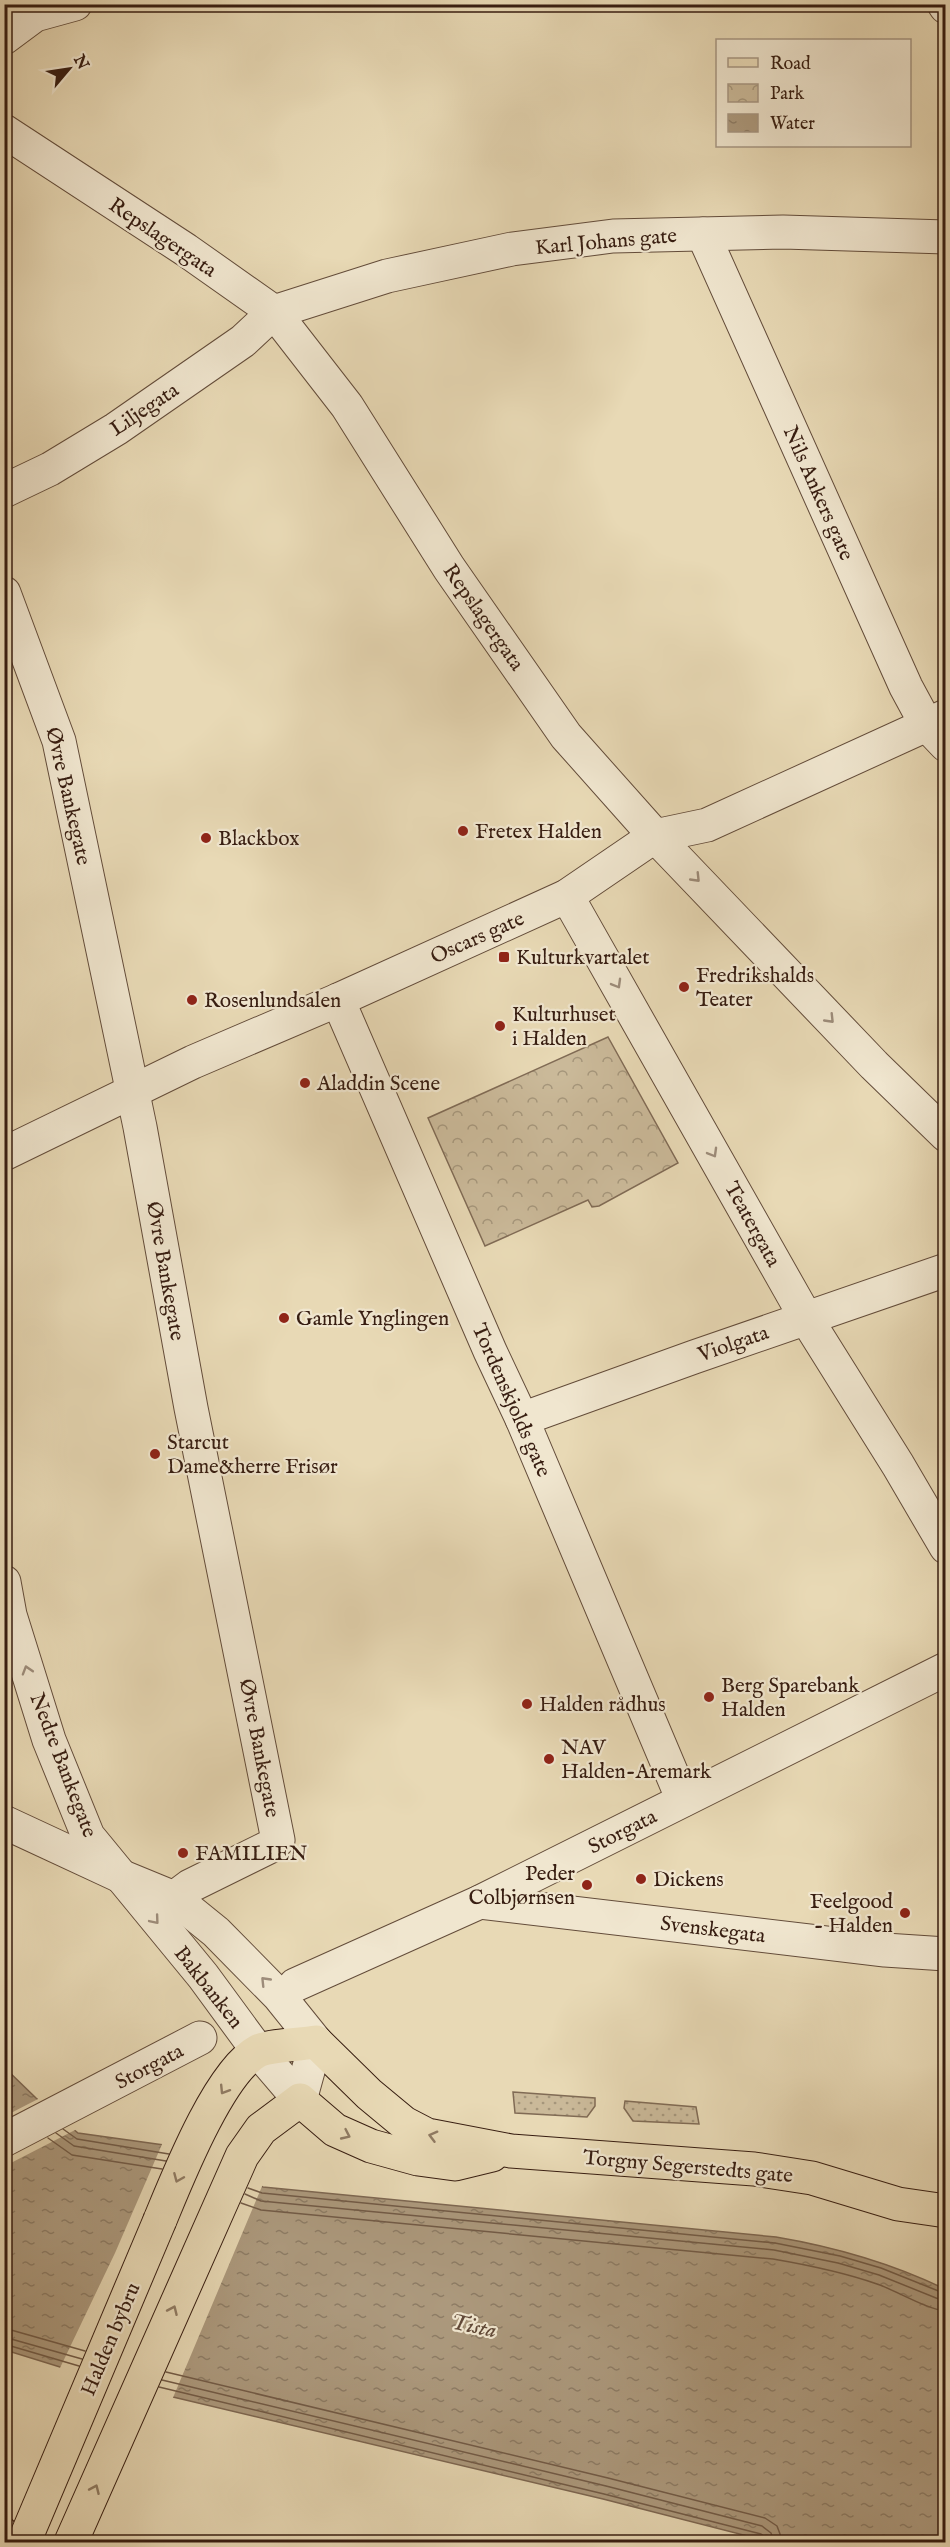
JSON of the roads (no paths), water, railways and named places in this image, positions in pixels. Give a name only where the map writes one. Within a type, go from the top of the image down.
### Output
[{"type":"main road","points":[[258,2051],[316,2042]]},
{"type":"main road","name":"Torgny Segerstedts gate","points":[[316,2042],[369,2094],[404,2123],[427,2135],[511,2151],[754,2169],[812,2178],[898,2204],[945,2211]]},
{"type":"main road","name":"Halden bybru","points":[[24,2542],[196,2136],[237,2069],[258,2051]]},
{"type":"main road","points":[[71,2542],[242,2156],[261,2129],[300,2100]]},
{"type":"main road","name":"Torgny Segerstedts gate","points":[[300,2100],[335,2130],[371,2146],[418,2159],[455,2164],[511,2151]]},
{"type":"main road","name":"Torgny Segerstedts gate","points":[[898,2204],[945,2231]]},
{"type":"street","points":[[4,38],[35,15],[75,4]]},
{"type":"street","name":"Repslagergata","points":[[4,131],[186,250],[274,312],[347,406],[449,568],[566,736],[655,836],[945,1135]]},
{"type":"street","name":"Karl Johans gate","points":[[274,312],[387,276],[512,249],[613,236],[783,232],[945,237]]},
{"type":"street","name":"Nils Ankers gate","points":[[703,234],[906,687],[939,728]]},
{"type":"street","name":"Liljegata","points":[[4,491],[50,469],[116,429],[243,341],[274,312]]},
{"type":"street","name":"Øvre Bankegate","points":[[4,593],[59,741],[111,981],[191,1408],[278,1840],[269,1847],[190,1886],[174,1898]]},
{"type":"street","name":"Oscars gate","points":[[4,1154],[194,1062],[339,1000],[567,896],[655,836],[707,825],[939,728]]},
{"type":"street","name":"Teatergata","points":[[567,896],[806,1318],[898,1465],[945,1547]]},
{"type":"street","name":"Tordenskjolds gate","points":[[339,1000],[490,1351],[522,1419],[683,1800]]},
{"type":"street","name":"Violgata","points":[[522,1419],[945,1270]]},
{"type":"street","name":"Nedre Bankegate","points":[[4,1582],[7,1616],[49,1740],[88,1836],[118,1875]]},
{"type":"street","name":"Storgata","points":[[295,1985],[480,1902],[945,1669]]},
{"type":"street","name":"Bakbanken","points":[[4,1822],[118,1875],[174,1898],[216,1932],[279,1996],[316,2042]]},
{"type":"street","name":"Bakbanken","points":[[118,1875],[203,1976],[258,2051],[300,2100]]},
{"type":"street","name":"Svenskegata","points":[[480,1902],[885,1950],[945,1954]]},
{"type":"street","name":"Storgata","points":[[4,2140],[200,2038]]},
{"type":"street","points":[[300,2100],[316,2042]]},
{"type":"water","name":"Tista","points":[[4,2067],[36,2098],[78,2133],[164,2145],[263,2187],[776,2237],[862,2257],[904,2271],[945,2289],[945,2542],[771,2542],[603,2499],[173,2397],[5,2350]]},
{"type":"railway","points":[[4,2516],[32,2542]]},
{"type":"place","name":"Fretex Halden","points":[[463,831]]},
{"type":"place","name":"Blackbox","points":[[206,838]]},
{"type":"place","name":"Kulturkvartalet","points":[[504,957]]},
{"type":"place","name":"Fredrikshalds Teater","points":[[684,987]]},
{"type":"place","name":"Rosenlundsalen","points":[[192,1000]]},
{"type":"place","name":"Kulturhuset i Halden","points":[[500,1026]]},
{"type":"place","name":"Aladdin Scene","points":[[305,1083]]},
{"type":"place","name":"Gamle Ynglingen","points":[[284,1318]]},
{"type":"place","name":"Starcut Dame&herre Frisør","points":[[155,1454]]},
{"type":"place","name":"Berg Sparebank Halden","points":[[709,1697]]},
{"type":"place","name":"Halden rådhus","points":[[527,1704]]},
{"type":"place","name":"NAV Halden-Aremark","points":[[549,1759]]},
{"type":"place","name":"FAMILIEN","points":[[183,1853]]},
{"type":"place","name":"Dickens","points":[[641,1879]]},
{"type":"place","name":"Peder Colbjørnsen","points":[[587,1885]]},
{"type":"place","name":"Feelgood - Halden","points":[[905,1913]]}]
